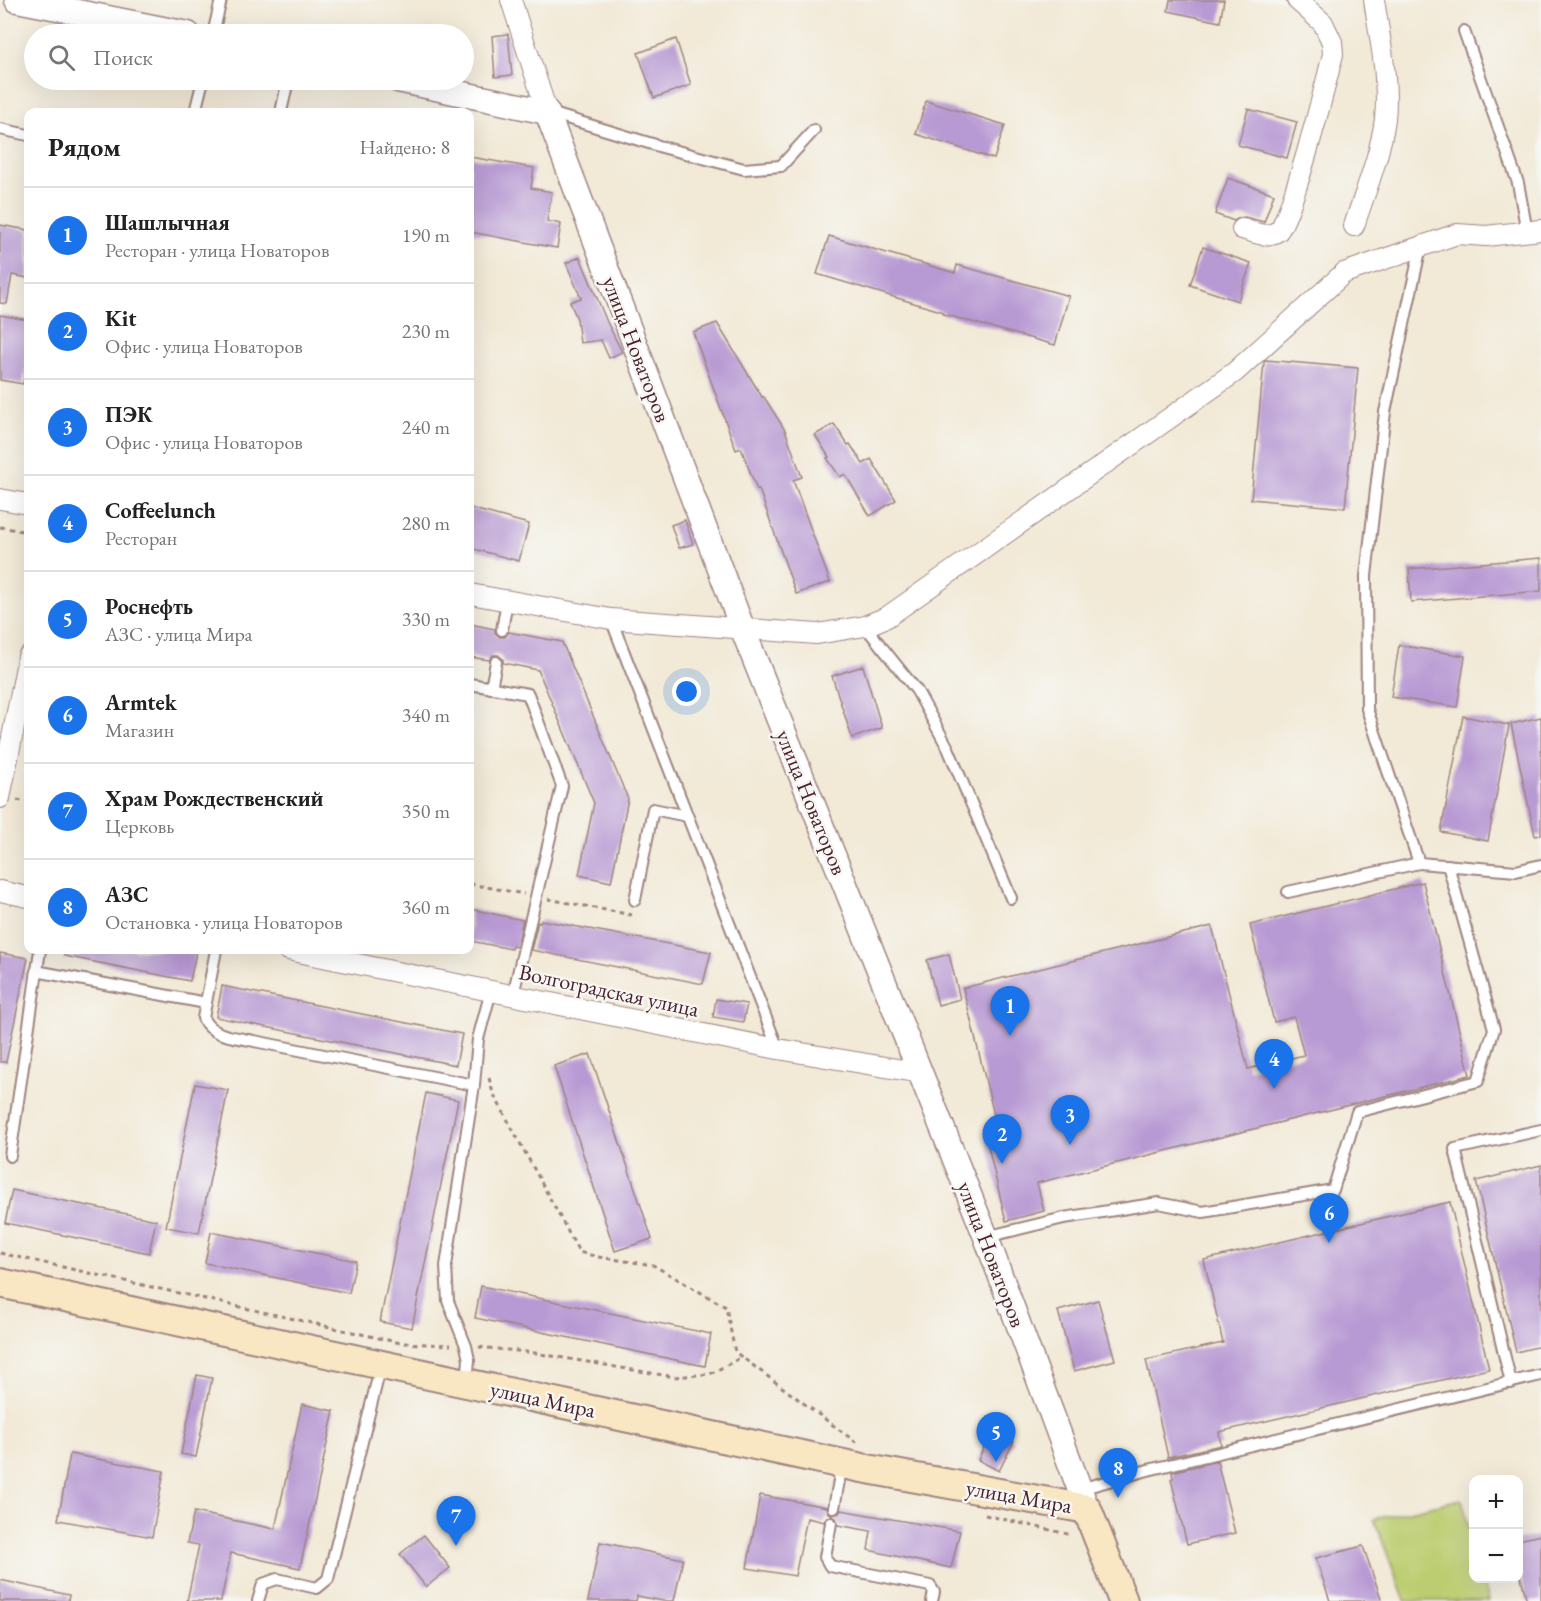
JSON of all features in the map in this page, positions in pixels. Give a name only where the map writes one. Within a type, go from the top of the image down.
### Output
[{"type":"main road","name":"улица Мира","points":[[0,1283],[852,1466],[1084,1499]]},
{"type":"main road","name":"улица Новаторов","points":[[1084,1499],[1123,1601]]},
{"type":"street","points":[[17,0],[138,24]]},
{"type":"street","name":"улица Новаторов","points":[[511,0],[547,112],[743,630],[986,1237],[1084,1499]]},
{"type":"street","points":[[1242,229],[1268,235],[1278,231],[1282,226],[1292,199],[1333,54],[1332,42],[1323,23],[1297,0]]},
{"type":"street","points":[[1354,226],[1385,120],[1384,73],[1374,0]]},
{"type":"street","points":[[445,90],[547,112]]},
{"type":"street","points":[[474,595],[611,619],[743,630],[817,634],[865,626],[887,617],[1235,372],[1344,273],[1457,234],[1486,237],[1534,231]]},
{"type":"street","points":[[0,499],[24,503]]},
{"type":"street","points":[[0,798],[24,677]]},
{"type":"street","points":[[0,891],[24,896]]},
{"type":"street","name":"Волгоградская улица","points":[[308,954],[778,1049],[921,1073]]},
{"type":"lane","points":[[215,24],[220,0]]},
{"type":"lane","points":[[1464,31],[1534,231]]},
{"type":"lane","points":[[196,108],[200,90]]},
{"type":"lane","points":[[282,108],[286,90]]},
{"type":"lane","points":[[547,112],[744,169],[781,166],[814,130]]},
{"type":"lane","points":[[0,129],[24,134]]},
{"type":"lane","points":[[1419,862],[1367,710],[1366,576],[1386,412],[1421,246]]},
{"type":"lane","points":[[502,630],[507,601]]},
{"type":"lane","points":[[611,619],[778,1049]]},
{"type":"lane","points":[[865,626],[917,691],[948,748],[1011,898]]},
{"type":"lane","points":[[491,688],[496,662]]},
{"type":"lane","points":[[474,685],[528,694],[562,786],[513,995]]},
{"type":"lane","points":[[635,900],[653,809],[687,816]]},
{"type":"lane","points":[[1288,892],[1419,862],[1516,871],[1541,865]]},
{"type":"lane","points":[[986,1237],[1064,1218],[1159,1203],[1203,1212],[1333,1190],[1357,1112],[1478,1081],[1494,1029],[1448,865]]},
{"type":"lane","points":[[10,1156],[39,954]]},
{"type":"lane","points":[[215,954],[204,1018],[212,1030],[222,1034],[474,1085]]},
{"type":"lane","points":[[36,971],[206,1003]]},
{"type":"lane","points":[[467,1383],[469,1360],[466,1346],[448,1301],[446,1266],[474,1085],[478,1040],[491,991]]},
{"type":"lane","points":[[1511,1383],[1455,1149],[1541,1130]]},
{"type":"lane","points":[[258,1601],[263,1584],[277,1579],[317,1588],[328,1579],[381,1365]]},
{"type":"lane","points":[[1084,1499],[1148,1470],[1541,1375]]},
{"type":"lane","points":[[834,1508],[852,1466]]},
{"type":"lane","points":[[831,1523],[825,1557],[830,1566],[930,1586],[934,1592],[932,1601]]},
{"type":"path","points":[[0,527],[24,531]]},
{"type":"path","points":[[474,885],[632,915],[635,900]]},
{"type":"path","points":[[487,1072],[493,1093],[579,1252],[653,1265],[726,1307],[735,1352],[740,1358],[867,1451],[852,1466]]},
{"type":"path","points":[[0,1253],[401,1343],[466,1346],[535,1353],[674,1377],[710,1374],[740,1358]]},
{"type":"path","points":[[980,1514],[1076,1536]]},
{"type":"green space","points":[[1462,1499],[1469,1528],[1469,1583],[1484,1583],[1489,1601],[1405,1601],[1374,1519]]},
{"type":"building","points":[[1170,0],[1224,0],[1220,22],[1168,11]]},
{"type":"building","points":[[508,34],[512,75],[495,77],[492,36]]},
{"type":"building","points":[[676,39],[691,85],[654,98],[638,53]]},
{"type":"building","points":[[926,101],[1005,125],[994,159],[916,134]]},
{"type":"building","points":[[1248,109],[1297,122],[1287,158],[1238,145]]},
{"type":"building","points":[[474,158],[534,168],[531,188],[552,192],[547,221],[561,224],[557,248],[474,233]]},
{"type":"building","points":[[1228,178],[1274,194],[1264,222],[1245,217],[1234,221],[1215,214]]},
{"type":"building","points":[[0,225],[24,229],[24,277],[12,275],[7,304],[0,303]]},
{"type":"building","points":[[829,236],[955,273],[957,265],[1069,296],[1055,345],[943,314],[944,312],[817,274]]},
{"type":"building","points":[[1203,247],[1251,263],[1238,301],[1190,285]]},
{"type":"building","points":[[580,257],[622,352],[609,358],[601,340],[580,343],[577,319],[570,302],[581,298],[566,263]]},
{"type":"building","points":[[0,315],[24,319],[23,384],[0,380]]},
{"type":"building","points":[[717,323],[785,430],[802,477],[793,480],[830,582],[796,594],[759,489],[757,490],[741,448],[736,450],[693,332]]},
{"type":"building","points":[[1266,360],[1358,368],[1345,508],[1251,499]]},
{"type":"building","points":[[834,424],[863,464],[871,459],[896,500],[870,516],[845,474],[840,477],[827,458],[829,457],[815,435]]},
{"type":"building","points":[[474,509],[529,524],[519,561],[474,549]]},
{"type":"building","points":[[685,520],[693,544],[679,548],[671,525]]},
{"type":"building","points":[[1541,558],[1541,591],[1411,602],[1409,569]]},
{"type":"building","points":[[474,625],[495,629],[495,633],[500,637],[505,637],[509,632],[562,642],[628,799],[611,882],[579,875],[594,803],[538,670],[503,663],[503,659],[498,655],[493,655],[489,660],[474,658]]},
{"type":"building","points":[[1399,645],[1465,656],[1457,707],[1391,697]]},
{"type":"building","points":[[863,666],[882,728],[852,738],[832,676]]},
{"type":"building","points":[[1463,716],[1509,725],[1488,841],[1441,832]]},
{"type":"building","points":[[1541,717],[1541,835],[1535,836],[1511,724]]},
{"type":"building","points":[[1423,882],[1470,1075],[1037,1183],[1044,1211],[1006,1221],[985,1134],[998,1131],[963,988],[1212,926],[1248,1069],[1304,1055],[1294,1017],[1274,1022],[1250,925]]},
{"type":"building","points":[[474,910],[523,920],[517,947],[512,946],[511,949],[474,942]]},
{"type":"building","points":[[541,920],[711,952],[703,984],[531,950],[538,922],[540,923]]},
{"type":"building","points":[[0,953],[28,958],[6,1062],[0,1062]]},
{"type":"building","points":[[64,954],[196,954],[190,981],[64,956]]},
{"type":"building","points":[[949,954],[960,999],[938,1005],[927,960]]},
{"type":"building","points":[[222,986],[462,1034],[456,1065],[216,1017]]},
{"type":"building","points":[[716,999],[747,1004],[743,1022],[713,1017]]},
{"type":"building","points":[[590,1054],[652,1239],[615,1251],[554,1066]]},
{"type":"building","points":[[195,1084],[228,1090],[199,1233],[166,1227]]},
{"type":"building","points":[[426,1093],[458,1100],[412,1328],[380,1322]]},
{"type":"building","points":[[1541,1165],[1541,1346],[1516,1352],[1476,1181]]},
{"type":"building","points":[[12,1190],[156,1220],[149,1253],[5,1223]]},
{"type":"building","points":[[1450,1202],[1489,1369],[1219,1432],[1221,1445],[1168,1457],[1146,1360],[1223,1343],[1204,1260]]},
{"type":"building","points":[[211,1232],[356,1261],[349,1293],[205,1263]]},
{"type":"building","points":[[481,1286],[711,1334],[705,1366],[475,1318]]},
{"type":"building","points":[[1098,1300],[1115,1360],[1074,1371],[1058,1311]]},
{"type":"building","points":[[197,1375],[212,1378],[196,1457],[181,1454]]},
{"type":"building","points":[[302,1404],[334,1411],[300,1568],[231,1553],[221,1601],[187,1601],[199,1545],[187,1543],[194,1512],[275,1529]]},
{"type":"building","points":[[992,1430],[1014,1441],[999,1471],[978,1460]]},
{"type":"building","points":[[70,1454],[164,1471],[152,1537],[58,1520]]},
{"type":"building","points":[[1217,1461],[1235,1533],[1187,1544],[1171,1479],[1173,1478],[1172,1472]]},
{"type":"building","points":[[760,1495],[827,1507],[829,1513],[833,1515],[841,1510],[960,1531],[951,1568],[868,1550],[871,1531],[838,1525],[836,1518],[832,1516],[826,1518],[824,1522],[807,1518],[795,1576],[747,1568]]},
{"type":"building","points":[[424,1535],[450,1568],[426,1587],[400,1554]]},
{"type":"building","points":[[1541,1535],[1541,1601],[1527,1601],[1522,1583],[1523,1539]]},
{"type":"building","points":[[600,1542],[683,1559],[674,1601],[637,1596],[636,1601],[588,1601]]},
{"type":"building","points":[[1363,1546],[1382,1601],[1330,1601],[1316,1558]]},
{"type":"building","points":[[0,1580],[69,1595],[68,1601],[0,1601]]},
{"type":"place","name":"Шашлычная","points":[[1010,1036]]},
{"type":"place","name":"Coffeelunch","points":[[1274,1089]]},
{"type":"place","name":"ПЭК","points":[[1070,1145]]},
{"type":"place","name":"Kit","points":[[1002,1164]]},
{"type":"place","name":"Armtek","points":[[1329,1243]]},
{"type":"place","name":"Роснефть","points":[[996,1462]]},
{"type":"place","name":"АЗС","points":[[1118,1498]]},
{"type":"place","name":"Храм Рождественский","points":[[456,1546]]}]
